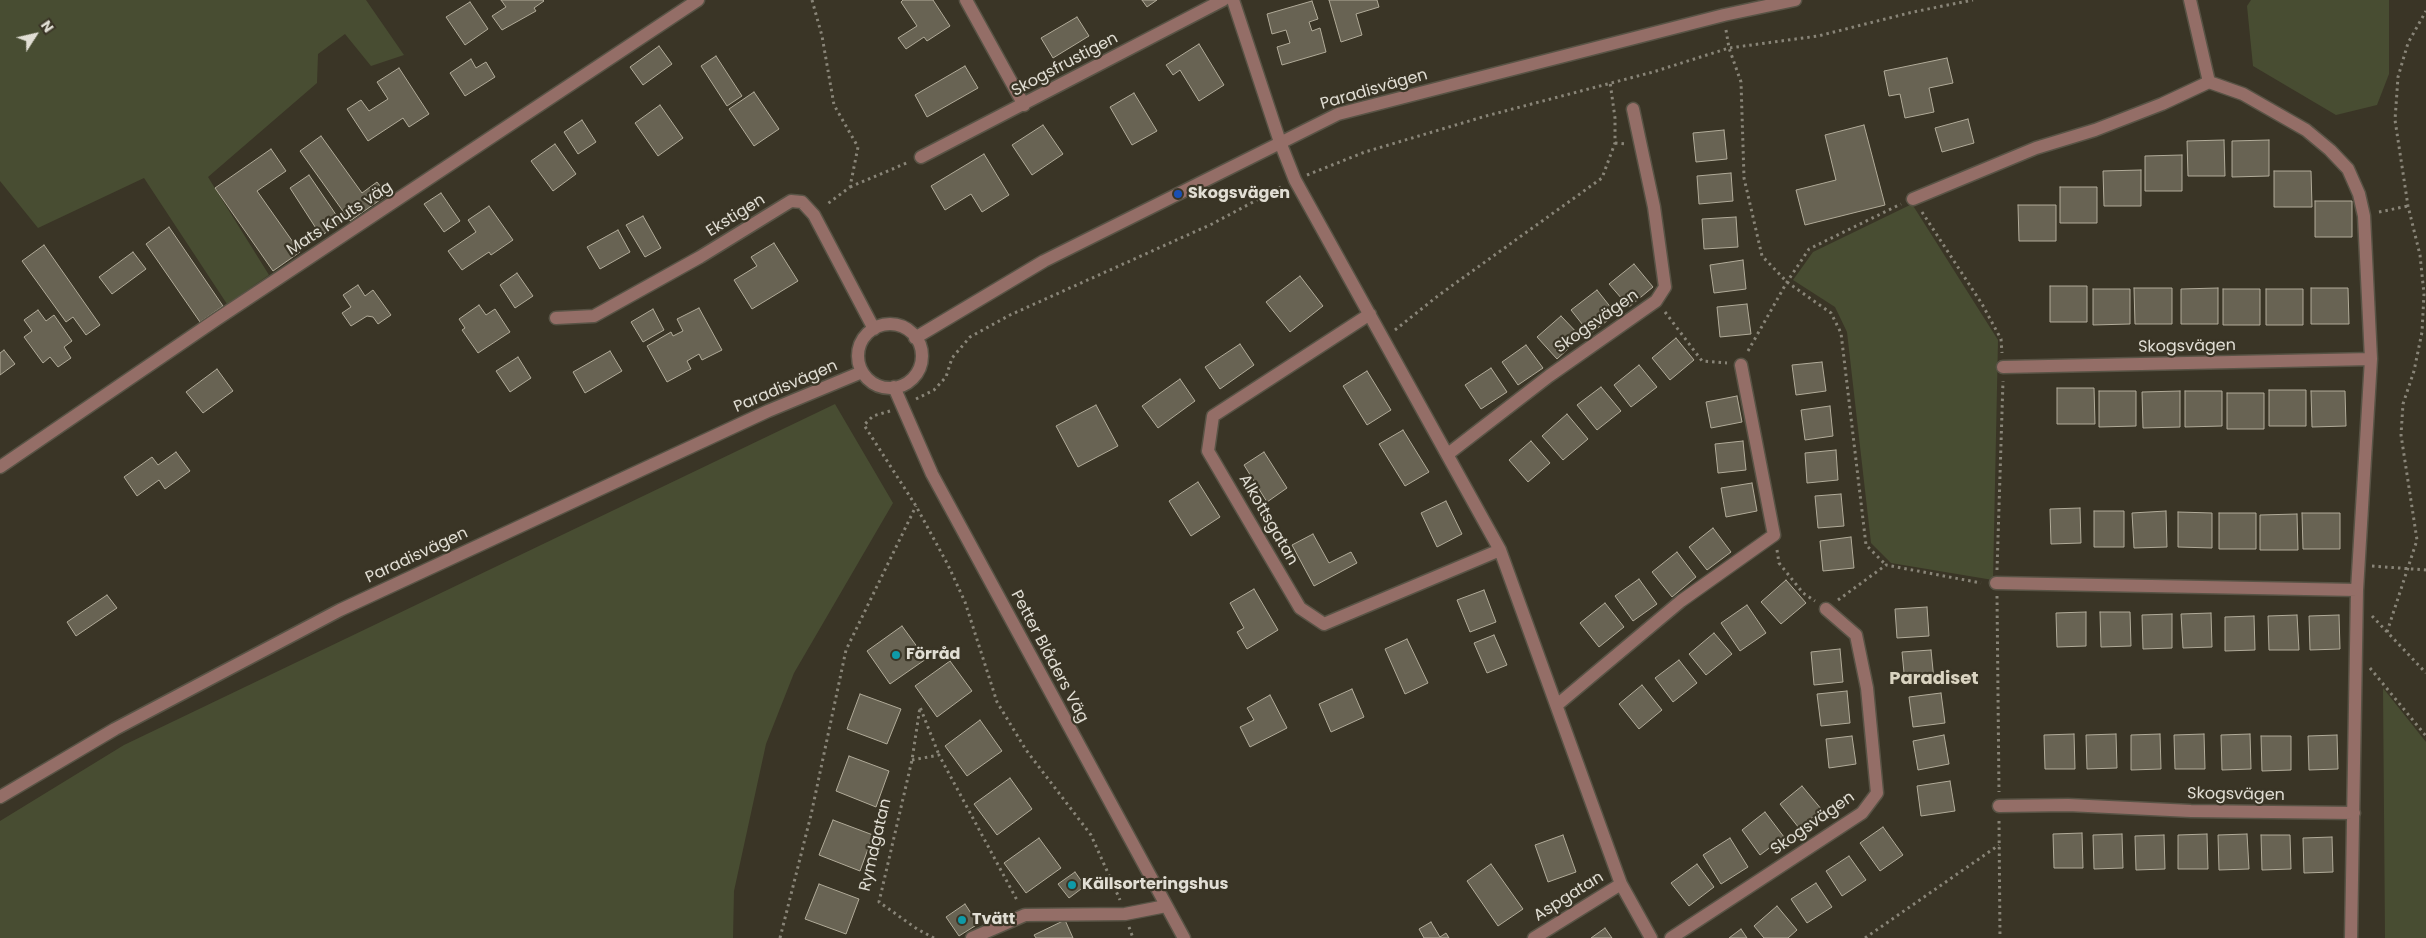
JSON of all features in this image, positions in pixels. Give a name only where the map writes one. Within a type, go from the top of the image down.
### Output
[{"type":"street","name":"Mats Knuts väg","points":[[0,467],[193,335],[698,0]]},
{"type":"street","points":[[966,0],[1024,104]]},
{"type":"street","name":"Skogsfrustigen","points":[[921,157],[1223,0]]},
{"type":"street","points":[[1233,0],[1280,142],[1295,180],[1385,338],[1500,550],[1621,884],[1651,938]]},
{"type":"street","name":"Paradisvägen","points":[[915,338],[1044,261],[1338,114],[1724,15],[1738,6],[1795,0]]},
{"type":"street","points":[[2190,0],[2209,82]]},
{"type":"street","points":[[1913,199],[2036,148],[2095,130],[2162,104],[2209,82],[2243,94],[2306,130],[2330,150],[2348,169],[2359,194],[2364,216],[2371,359],[2357,595],[2351,938]]},
{"type":"street","name":"Skogsvägen","points":[[1448,454],[1549,376],[1656,301],[1665,287],[1653,198],[1633,108]]},
{"type":"street","name":"Ekstigen","points":[[556,318],[594,316],[700,258],[791,201],[802,202],[814,215],[874,328]]},
{"type":"street","name":"Alkottsgatan","points":[[1370,314],[1213,416],[1208,451],[1300,608],[1324,624],[1500,550]]},
{"type":"street","points":[[892,324],[909,331],[915,338],[920,347],[922,358],[919,369],[913,378],[904,384],[894,388],[876,384],[862,372],[859,363],[859,348],[866,335],[874,328],[892,324]]},
{"type":"street","name":"Skogsvägen","points":[[2003,367],[2371,359]]},
{"type":"street","points":[[1557,705],[1681,601],[1774,535],[1741,365]]},
{"type":"street","name":"Paradisvägen","points":[[0,797],[115,729],[340,610],[768,411],[862,372]]},
{"type":"street","name":"Petter Blåders Väg","points":[[894,388],[932,474],[1184,938]]},
{"type":"street","points":[[1996,583],[2357,595]]},
{"type":"street","name":"Skogsvägen","points":[[1671,938],[1862,814],[1877,793],[1866,688],[1856,635],[1826,609]]},
{"type":"street","name":"Skogsvägen","points":[[1999,806],[2068,805],[2191,810],[2354,813]]},
{"type":"street","name":"Aspgatan","points":[[1534,938],[1621,884]]},
{"type":"street","points":[[972,938],[1025,915],[1125,914],[1166,906]]},
{"type":"path","points":[[812,0],[822,36],[834,105],[858,147],[850,187]]},
{"type":"path","points":[[1133,938],[1114,882],[1091,835],[1026,750],[997,702],[964,602],[948,565],[916,506],[864,425],[873,416],[903,407],[934,390],[946,377],[952,358],[970,337],[1010,315],[1212,224],[1295,180],[1366,152],[1486,116],[1729,48],[1818,36],[1913,12],[1973,0]]},
{"type":"path","points":[[2387,632],[2417,540],[2400,435],[2403,404],[2414,370],[2422,332],[2424,294],[2420,255],[2408,206],[2395,120],[2398,76],[2408,43],[2426,10]]},
{"type":"path","points":[[1724,15],[1729,48],[1741,82],[1740,115],[1744,178],[1762,256],[1787,282],[1831,313],[1841,333],[1866,545],[1886,565],[1996,583]]},
{"type":"path","points":[[1385,338],[1447,289],[1602,178],[1615,143],[1615,118],[1610,82]]},
{"type":"path","points":[[814,215],[850,187],[921,157]]},
{"type":"path","points":[[1656,301],[1702,361],[1741,365],[1787,282],[1809,249],[1913,199],[1960,269],[2001,339],[2003,367],[1996,583],[2000,938]]},
{"type":"path","points":[[2364,216],[2408,206]]},
{"type":"path","points":[[780,938],[811,815],[846,650],[916,506]]},
{"type":"path","points":[[1774,535],[1779,563],[1803,594],[1826,609],[1886,565]]},
{"type":"path","points":[[2359,565],[2426,570]]},
{"type":"path","points":[[2357,595],[2387,632],[2426,673]]},
{"type":"path","points":[[2356,662],[2372,669],[2426,736]]},
{"type":"path","name":"Rymdgatan","points":[[934,938],[917,929],[879,902],[912,760],[920,707],[939,755],[1025,915]]},
{"type":"path","points":[[912,760],[939,755]]},
{"type":"path","points":[[1865,938],[1999,845]]},
{"type":"green space","points":[[0,0],[366,0],[404,55],[371,66],[345,34],[318,54],[317,83],[208,177],[269,275],[227,304],[144,178],[38,228],[0,181]]},
{"type":"green space","points":[[2251,0],[2389,0],[2389,74],[2377,105],[2336,115],[2253,66],[2247,6]]},
{"type":"green space","points":[[1912,204],[1998,340],[1993,580],[1891,563],[1871,543],[1847,332],[1835,307],[1793,280],[1813,252]]},
{"type":"green space","points":[[835,404],[893,503],[794,673],[766,744],[734,891],[733,938],[0,938],[0,821],[124,745]]},
{"type":"green space","points":[[2383,688],[2426,742],[2426,938],[2385,938]]},
{"type":"building","points":[[501,0],[544,1],[534,8],[536,11],[502,30],[492,16],[506,7]]},
{"type":"building","points":[[903,0],[933,0],[950,26],[927,41],[924,37],[906,49],[898,38],[917,26],[901,2]]},
{"type":"building","points":[[1142,0],[1157,0],[1147,7]]},
{"type":"building","points":[[1329,0],[1377,0],[1379,7],[1356,14],[1362,35],[1341,42]]},
{"type":"building","points":[[1312,1],[1318,19],[1309,22],[1312,31],[1320,28],[1326,52],[1282,65],[1277,47],[1290,43],[1286,30],[1272,34],[1267,14]]},
{"type":"building","points":[[470,2],[488,29],[465,45],[446,17]]},
{"type":"building","points":[[1077,17],[1089,36],[1053,58],[1041,38]]},
{"type":"building","points":[[1199,44],[1224,85],[1199,101],[1180,70],[1173,75],[1166,65]]},
{"type":"building","points":[[659,46],[672,64],[643,85],[630,67]]},
{"type":"building","points":[[716,56],[742,96],[727,106],[701,66]]},
{"type":"building","points":[[1947,58],[1953,83],[1929,88],[1934,112],[1905,118],[1900,94],[1889,96],[1884,71]]},
{"type":"building","points":[[471,59],[476,68],[486,62],[495,77],[465,96],[450,73]]},
{"type":"building","points":[[965,66],[978,88],[927,117],[915,95]]},
{"type":"building","points":[[399,68],[429,114],[409,127],[403,118],[368,141],[347,109],[361,100],[369,111],[388,99],[377,82]]},
{"type":"building","points":[[754,92],[779,129],[754,146],[729,109]]},
{"type":"building","points":[[1134,93],[1157,131],[1132,145],[1110,107]]},
{"type":"building","points":[[660,105],[683,138],[658,156],[635,123]]},
{"type":"building","points":[[1968,119],[1974,143],[1942,152],[1935,128]]},
{"type":"building","points":[[582,120],[596,142],[578,154],[564,132]]},
{"type":"building","points":[[1043,125],[1063,154],[1032,175],[1012,145]]},
{"type":"building","points":[[1864,125],[1885,205],[1805,225],[1796,190],[1836,180],[1825,135]]},
{"type":"building","points":[[1724,130],[1727,159],[1696,162],[1693,133]]},
{"type":"building","points":[[321,136],[362,193],[377,182],[387,195],[350,221],[300,151]]},
{"type":"building","points":[[2224,140],[2225,176],[2188,176],[2187,141]]},
{"type":"building","points":[[2269,140],[2269,176],[2232,177],[2232,141]]},
{"type":"building","points":[[555,144],[576,174],[553,191],[531,161]]},
{"type":"building","points":[[271,149],[286,171],[257,191],[300,252],[273,271],[215,188]]},
{"type":"building","points":[[984,154],[1009,195],[982,212],[971,194],[945,210],[931,186]]},
{"type":"building","points":[[2182,155],[2182,191],[2145,191],[2145,156]]},
{"type":"building","points":[[2141,170],[2141,206],[2104,206],[2103,171]]},
{"type":"building","points":[[2274,171],[2311,171],[2312,207],[2274,207]]},
{"type":"building","points":[[1731,173],[1733,201],[1699,204],[1697,176]]},
{"type":"building","points":[[309,175],[341,222],[321,236],[290,188]]},
{"type":"building","points":[[2060,187],[2097,187],[2097,223],[2060,223]]},
{"type":"building","points":[[441,193],[460,221],[444,232],[424,204]]},
{"type":"building","points":[[2315,201],[2352,201],[2352,237],[2315,237]]},
{"type":"building","points":[[2018,205],[2056,205],[2056,241],[2019,241]]},
{"type":"building","points":[[489,206],[513,240],[491,255],[489,252],[462,270],[448,251],[476,232],[468,220]]},
{"type":"building","points":[[643,216],[661,248],[645,257],[626,225]]},
{"type":"building","points":[[1736,217],[1738,247],[1704,249],[1702,219]]},
{"type":"building","points":[[169,227],[223,306],[200,322],[146,244]]},
{"type":"building","points":[[618,230],[630,252],[600,269],[587,247]]},
{"type":"building","points":[[774,243],[798,281],[752,309],[734,280],[757,266],[751,257]]},
{"type":"building","points":[[44,245],[100,325],[86,335],[73,317],[66,322],[22,261]]},
{"type":"building","points":[[133,252],[146,269],[112,294],[99,277]]},
{"type":"building","points":[[1743,260],[1746,289],[1714,293],[1710,265]]},
{"type":"building","points":[[1634,264],[1653,287],[1629,307],[1609,284]]},
{"type":"building","points":[[517,273],[533,296],[515,308],[500,285]]},
{"type":"building","points":[[1300,276],[1323,306],[1290,332],[1266,302]]},
{"type":"building","points":[[358,285],[365,296],[373,290],[391,315],[378,324],[373,317],[367,316],[351,326],[342,313],[351,307],[343,295]]},
{"type":"building","points":[[2050,286],[2087,286],[2087,322],[2050,322]]},
{"type":"building","points":[[2134,288],[2172,288],[2172,324],[2135,324]]},
{"type":"building","points":[[2218,288],[2218,324],[2181,324],[2181,289]]},
{"type":"building","points":[[2311,288],[2348,288],[2349,324],[2311,324]]},
{"type":"building","points":[[2093,289],[2130,289],[2130,324],[2093,325]]},
{"type":"building","points":[[2223,289],[2260,289],[2260,325],[2223,325]]},
{"type":"building","points":[[2266,289],[2303,289],[2303,325],[2266,325]]},
{"type":"building","points":[[1597,290],[1616,314],[1590,334],[1571,310]]},
{"type":"building","points":[[1747,304],[1751,334],[1720,337],[1717,307]]},
{"type":"building","points":[[479,305],[486,315],[495,309],[510,332],[478,353],[462,330],[465,328],[459,319]]},
{"type":"building","points":[[699,308],[722,350],[702,360],[699,354],[687,361],[691,369],[667,382],[647,346],[671,332],[673,336],[683,331],[677,319]]},
{"type":"building","points":[[653,309],[664,330],[643,342],[631,322]]},
{"type":"building","points":[[38,310],[46,321],[54,315],[72,341],[64,347],[71,358],[58,367],[50,357],[43,363],[24,337],[32,331],[24,320]]},
{"type":"building","points":[[1561,316],[1581,337],[1557,359],[1537,337]]},
{"type":"building","points":[[1676,338],[1694,360],[1670,380],[1652,358]]},
{"type":"building","points":[[1240,344],[1254,365],[1220,389],[1205,367]]},
{"type":"building","points":[[1526,345],[1543,368],[1518,385],[1502,362]]},
{"type":"building","points":[[4,350],[15,364],[0,375],[0,353]]},
{"type":"building","points":[[610,351],[622,371],[585,393],[573,372]]},
{"type":"building","points":[[518,357],[531,378],[510,392],[496,371]]},
{"type":"building","points":[[1822,362],[1826,391],[1796,395],[1792,365]]},
{"type":"building","points":[[1639,365],[1657,387],[1631,407],[1614,385]]},
{"type":"building","points":[[1491,368],[1507,392],[1481,409],[1465,385]]},
{"type":"building","points":[[217,369],[233,391],[203,413],[186,392]]},
{"type":"building","points":[[1367,371],[1391,410],[1367,425],[1343,386]]},
{"type":"building","points":[[1180,379],[1195,401],[1158,428],[1142,406]]},
{"type":"building","points":[[1601,387],[1621,411],[1597,430],[1577,405]]},
{"type":"building","points":[[2057,388],[2094,388],[2095,424],[2057,424]]},
{"type":"building","points":[[2269,390],[2306,390],[2306,426],[2269,426]]},
{"type":"building","points":[[2099,391],[2136,391],[2136,426],[2099,427]]},
{"type":"building","points":[[2180,391],[2180,427],[2143,428],[2142,392]]},
{"type":"building","points":[[2185,391],[2222,391],[2222,426],[2185,427]]},
{"type":"building","points":[[2311,391],[2345,391],[2346,426],[2312,427]]},
{"type":"building","points":[[2227,393],[2264,393],[2264,429],[2227,429]]},
{"type":"building","points":[[1737,396],[1742,422],[1711,428],[1706,402]]},
{"type":"building","points":[[1096,405],[1118,446],[1078,467],[1056,426]]},
{"type":"building","points":[[1830,406],[1833,436],[1805,440],[1801,410]]},
{"type":"building","points":[[1567,414],[1588,439],[1563,460],[1542,436]]},
{"type":"building","points":[[1403,430],[1429,472],[1405,486],[1379,444]]},
{"type":"building","points":[[1531,441],[1550,463],[1528,482],[1509,460]]},
{"type":"building","points":[[1743,441],[1746,470],[1718,473],[1715,444]]},
{"type":"building","points":[[1836,450],[1838,480],[1807,483],[1805,453]]},
{"type":"building","points":[[176,452],[190,471],[165,489],[159,480],[137,496],[124,477],[152,457],[158,465]]},
{"type":"building","points":[[1264,452],[1287,488],[1267,502],[1244,465]]},
{"type":"building","points":[[1198,482],[1220,517],[1191,536],[1169,501]]},
{"type":"building","points":[[1752,483],[1757,511],[1726,517],[1721,488]]},
{"type":"building","points":[[1841,494],[1844,526],[1818,528],[1815,496]]},
{"type":"building","points":[[1446,501],[1462,534],[1437,547],[1421,513]]},
{"type":"building","points":[[2080,508],[2081,543],[2051,544],[2050,509]]},
{"type":"building","points":[[2094,511],[2124,511],[2124,547],[2094,547]]},
{"type":"building","points":[[2166,511],[2167,547],[2134,548],[2132,513]]},
{"type":"building","points":[[2178,512],[2212,513],[2212,548],[2178,547]]},
{"type":"building","points":[[2219,513],[2256,513],[2256,549],[2219,549]]},
{"type":"building","points":[[2302,513],[2340,513],[2340,549],[2303,549]]},
{"type":"building","points":[[2297,514],[2298,550],[2260,550],[2260,515]]},
{"type":"building","points":[[1713,528],[1731,552],[1707,570],[1689,547]]},
{"type":"building","points":[[1313,534],[1329,563],[1351,552],[1357,563],[1314,586],[1292,545]]},
{"type":"building","points":[[1851,537],[1854,568],[1823,571],[1820,541]]},
{"type":"building","points":[[1677,552],[1696,577],[1672,597],[1652,572]]},
{"type":"building","points":[[1639,579],[1657,604],[1633,621],[1615,596]]},
{"type":"building","points":[[1786,580],[1806,603],[1781,624],[1761,602]]},
{"type":"building","points":[[1254,589],[1278,630],[1247,649],[1237,632],[1244,628],[1230,603]]},
{"type":"building","points":[[1484,590],[1496,622],[1470,632],[1457,600]]},
{"type":"building","points":[[107,595],[117,608],[76,636],[67,622]]},
{"type":"building","points":[[1605,603],[1624,627],[1599,647],[1580,623]]},
{"type":"building","points":[[1747,605],[1766,633],[1740,651],[1721,623]]},
{"type":"building","points":[[1927,607],[1929,636],[1897,638],[1895,609]]},
{"type":"building","points":[[2086,612],[2086,646],[2057,647],[2056,613]]},
{"type":"building","points":[[2100,612],[2130,612],[2131,646],[2101,647]]},
{"type":"building","points":[[2211,613],[2212,647],[2183,648],[2181,614]]},
{"type":"building","points":[[2172,614],[2172,648],[2143,649],[2142,615]]},
{"type":"building","points":[[2297,615],[2299,650],[2269,650],[2268,616]]},
{"type":"building","points":[[2339,615],[2340,649],[2310,650],[2309,616]]},
{"type":"building","points":[[2254,616],[2255,650],[2225,651],[2225,617]]},
{"type":"building","name":"Förråd","points":[[902,626],[926,659],[890,684],[867,651]]},
{"type":"building","points":[[1714,633],[1732,654],[1706,675],[1689,654]]},
{"type":"building","points":[[1494,635],[1507,665],[1487,673],[1474,643]]},
{"type":"building","points":[[1407,639],[1428,683],[1405,694],[1385,649]]},
{"type":"building","points":[[1840,649],[1843,682],[1814,685],[1811,652]]},
{"type":"building","points":[[1931,650],[1934,680],[1905,683],[1902,652]]},
{"type":"building","points":[[1679,660],[1697,683],[1673,702],[1655,678]]},
{"type":"building","points":[[950,661],[972,691],[937,717],[915,686]]},
{"type":"building","points":[[1642,685],[1662,710],[1639,729],[1619,704]]},
{"type":"building","points":[[1352,689],[1364,717],[1331,732],[1319,704]]},
{"type":"building","points":[[1847,691],[1850,723],[1821,726],[1817,694]]},
{"type":"building","points":[[1941,693],[1945,723],[1913,727],[1909,697]]},
{"type":"building","points":[[860,694],[901,709],[887,744],[847,729]]},
{"type":"building","points":[[1270,695],[1287,728],[1250,747],[1240,727],[1254,720],[1247,708]]},
{"type":"building","points":[[980,720],[1002,751],[967,776],[945,746]]},
{"type":"building","points":[[2074,734],[2075,769],[2045,769],[2044,735]]},
{"type":"building","points":[[2116,734],[2117,768],[2087,769],[2086,735]]},
{"type":"building","points":[[2160,734],[2161,769],[2131,770],[2131,735]]},
{"type":"building","points":[[2204,734],[2205,769],[2175,769],[2174,735]]},
{"type":"building","points":[[2250,734],[2251,769],[2222,770],[2221,735]]},
{"type":"building","points":[[1944,735],[1949,764],[1918,770],[1913,741]]},
{"type":"building","points":[[2337,735],[2338,769],[2309,770],[2308,736]]},
{"type":"building","points":[[1852,736],[1856,764],[1829,768],[1826,739]]},
{"type":"building","points":[[2261,736],[2291,736],[2291,770],[2262,771]]},
{"type":"building","points":[[849,756],[889,771],[876,807],[836,791]]},
{"type":"building","points":[[1010,778],[1032,809],[997,835],[974,804]]},
{"type":"building","points":[[1950,781],[1955,811],[1921,816],[1917,786]]},
{"type":"building","points":[[1802,786],[1822,810],[1799,828],[1780,804]]},
{"type":"building","points":[[1765,812],[1784,837],[1760,855],[1742,830]]},
{"type":"building","points":[[833,820],[873,835],[860,871],[819,855]]},
{"type":"building","points":[[1883,827],[1903,855],[1880,871],[1860,843]]},
{"type":"building","points":[[2082,833],[2083,868],[2054,868],[2053,834]]},
{"type":"building","points":[[2122,834],[2123,868],[2094,869],[2093,835]]},
{"type":"building","points":[[2207,834],[2208,869],[2178,869],[2178,835]]},
{"type":"building","points":[[2247,834],[2249,869],[2219,870],[2218,835]]},
{"type":"building","points":[[1563,835],[1576,872],[1548,882],[1535,845]]},
{"type":"building","points":[[2164,835],[2165,869],[2136,870],[2135,836]]},
{"type":"building","points":[[2261,835],[2290,835],[2291,869],[2262,870]]},
{"type":"building","points":[[2332,837],[2333,872],[2304,873],[2303,838]]},
{"type":"building","points":[[1039,838],[1061,868],[1026,893],[1004,863]]},
{"type":"building","points":[[1730,838],[1748,867],[1721,884],[1703,855]]},
{"type":"building","points":[[1849,856],[1866,880],[1842,896],[1826,871]]},
{"type":"building","points":[[1491,864],[1523,909],[1498,926],[1467,881]]},
{"type":"building","points":[[1697,864],[1714,887],[1689,906],[1671,883]]},
{"type":"building","name":"Källsorteringshus","points":[[1075,872],[1085,886],[1069,898],[1058,884]]},
{"type":"building","points":[[1816,883],[1832,907],[1807,923],[1791,899]]},
{"type":"building","points":[[819,884],[859,899],[846,934],[805,919]]},
{"type":"building","name":"Tvätt","points":[[965,904],[978,924],[959,936],[946,917]]},
{"type":"building","points":[[1777,906],[1797,930],[1788,938],[1764,938],[1754,926]]},
{"type":"building","points":[[1065,920],[1073,938],[1036,938],[1034,935]]},
{"type":"building","points":[[1431,922],[1440,937],[1446,933],[1449,938],[1424,938],[1419,929]]},
{"type":"building","points":[[1605,928],[1612,938],[1591,938]]},
{"type":"building","points":[[1741,929],[1747,938],[1729,938]]},
{"type":"place","name":"Skogsvägen","points":[[1178,194]]},
{"type":"place","name":"Förråd","points":[[896,655]]},
{"type":"place","name":"Källsorteringshus","points":[[1072,885]]},
{"type":"place","name":"Tvätt","points":[[962,920]]},
{"type":"district","name":"Paradiset","points":[[1934,679]]}]
